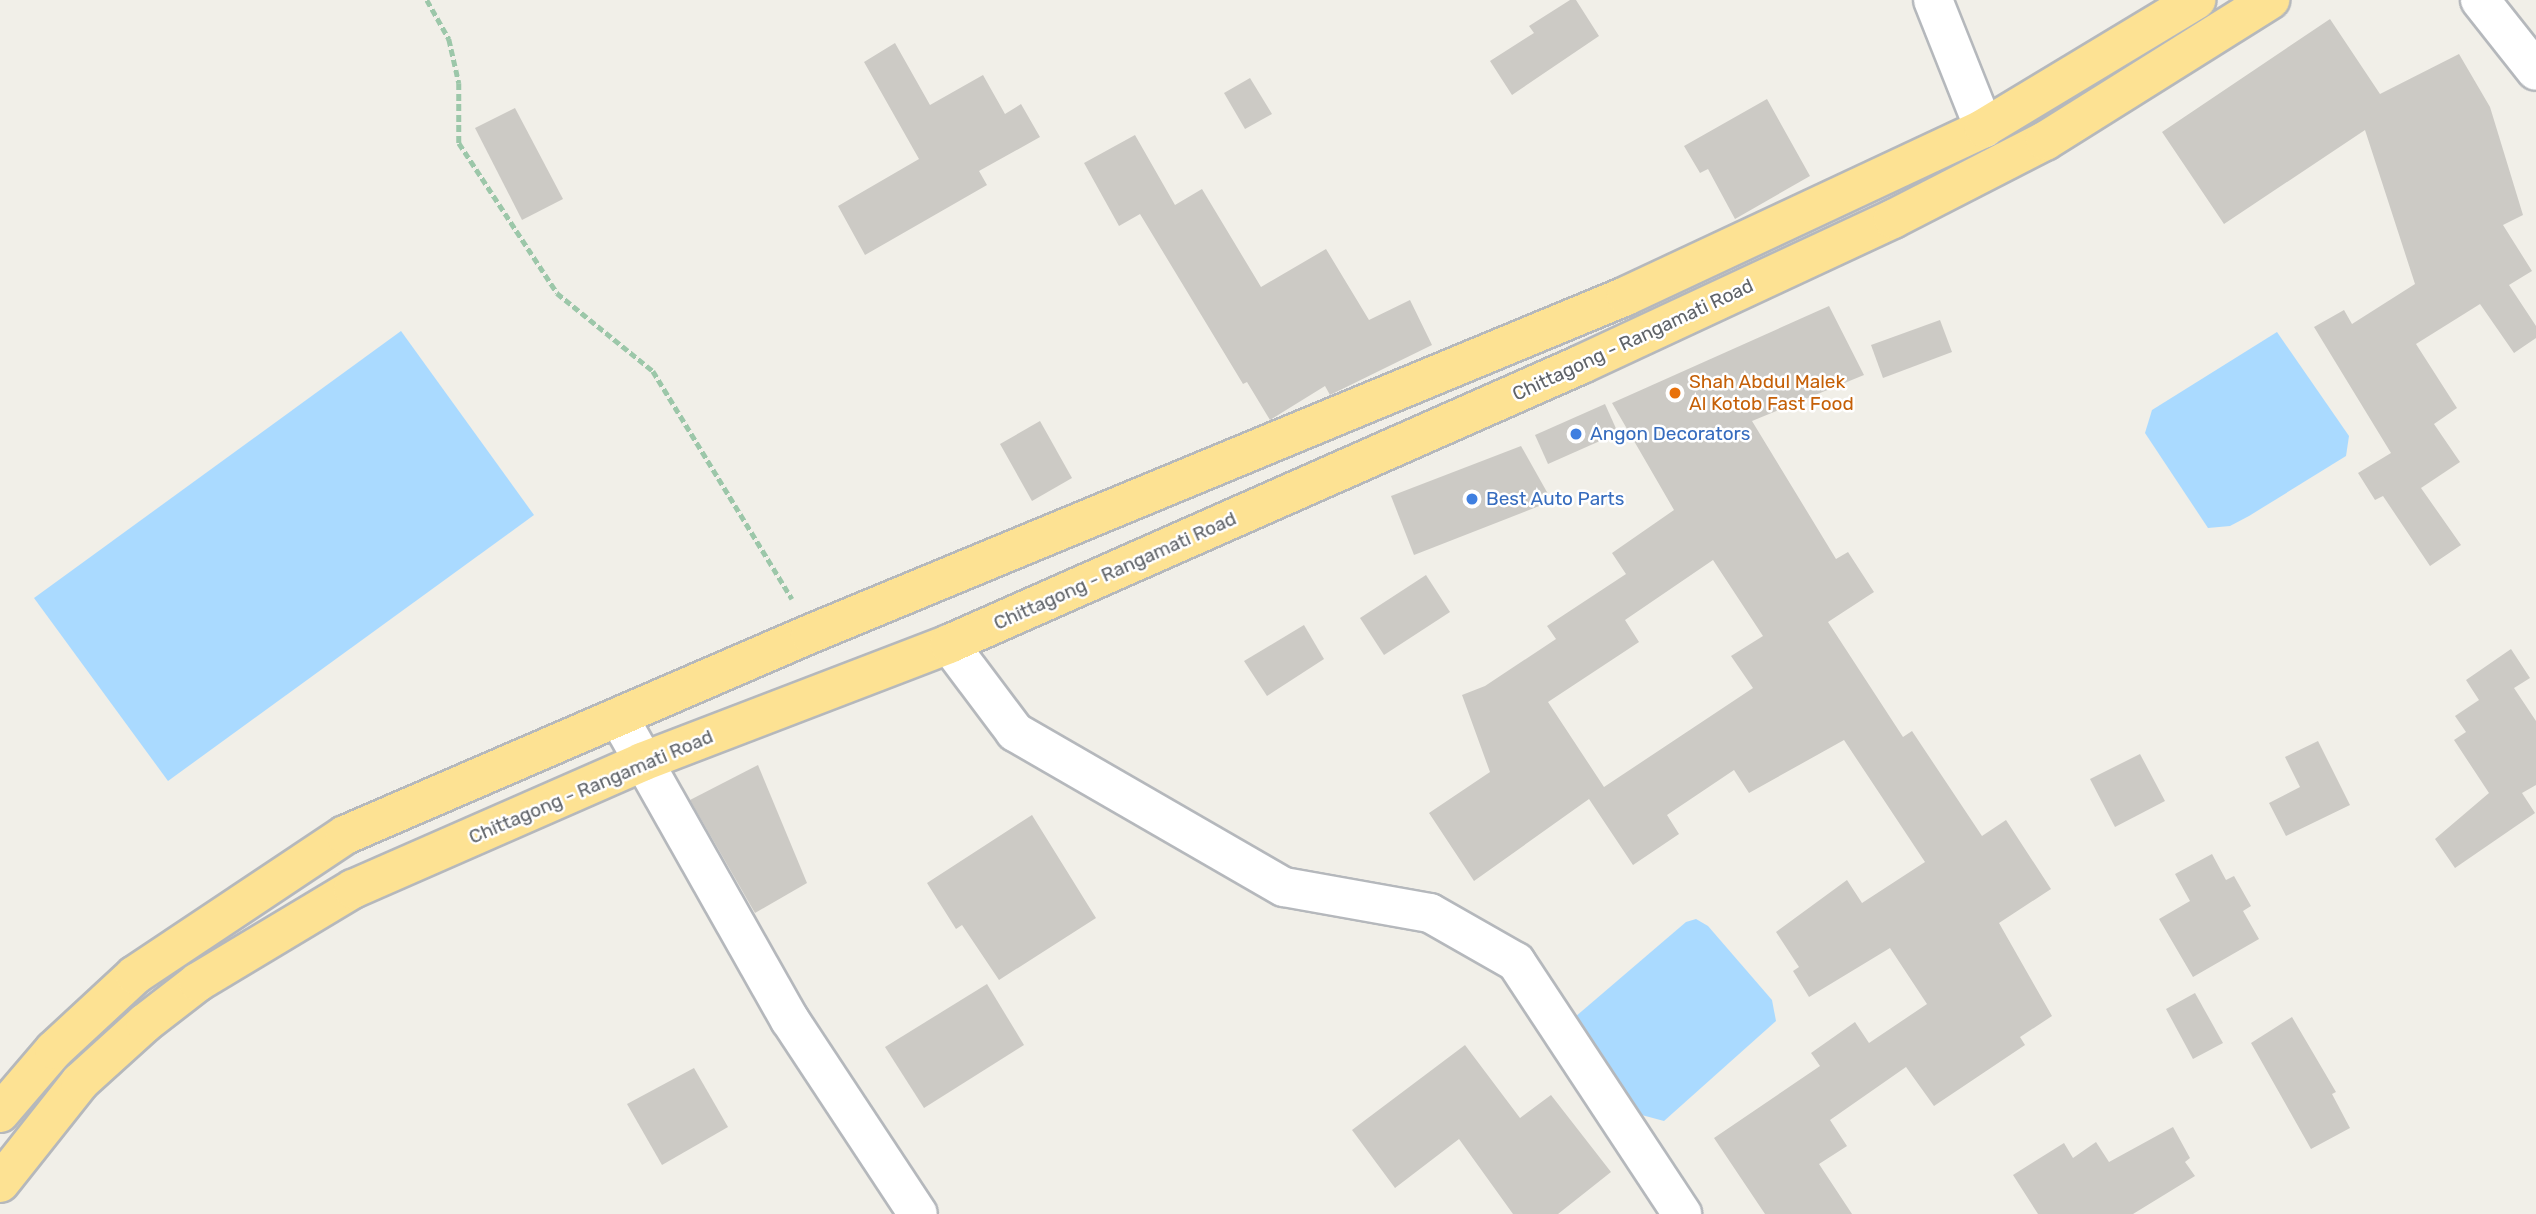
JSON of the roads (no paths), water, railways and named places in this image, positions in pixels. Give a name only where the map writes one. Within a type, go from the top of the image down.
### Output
[{"type":"highway","points":[[0,1113],[54,1050],[135,975],[345,835],[810,634],[1626,296],[1984,128],[2196,0]]},
{"type":"highway","name":"Chittagong - Rangamati Road","points":[[0,1182],[80,1082],[198,982],[354,889],[642,762],[949,644],[1582,364],[1893,219],[2045,141],[2270,0]]},
{"type":"highway","points":[[174,947],[198,982]]},
{"type":"street","points":[[1933,0],[1984,128]]},
{"type":"street","points":[[2480,0],[2536,71]]},
{"type":"street","points":[[949,644],[1015,732],[1284,887],[1430,913],[1516,962],[1682,1214]]},
{"type":"street","points":[[619,718],[790,1020],[918,1214]]},
{"type":"water","points":[[401,331],[534,515],[168,781],[34,598]]},
{"type":"water","points":[[2277,332],[2349,436],[2346,456],[2230,526],[2208,528],[2145,433],[2152,410]]},
{"type":"water","points":[[1696,919],[1708,926],[1772,1000],[1776,1021],[1664,1121],[1638,1114],[1575,1017],[1686,922]]},
{"type":"place","name":"Shah Abdul Malek Al Kotob Fast Food","points":[[1675,393]]},
{"type":"place","name":"Angon Decorators","points":[[1576,434]]},
{"type":"place","name":"Best Auto Parts","points":[[1472,499]]}]
